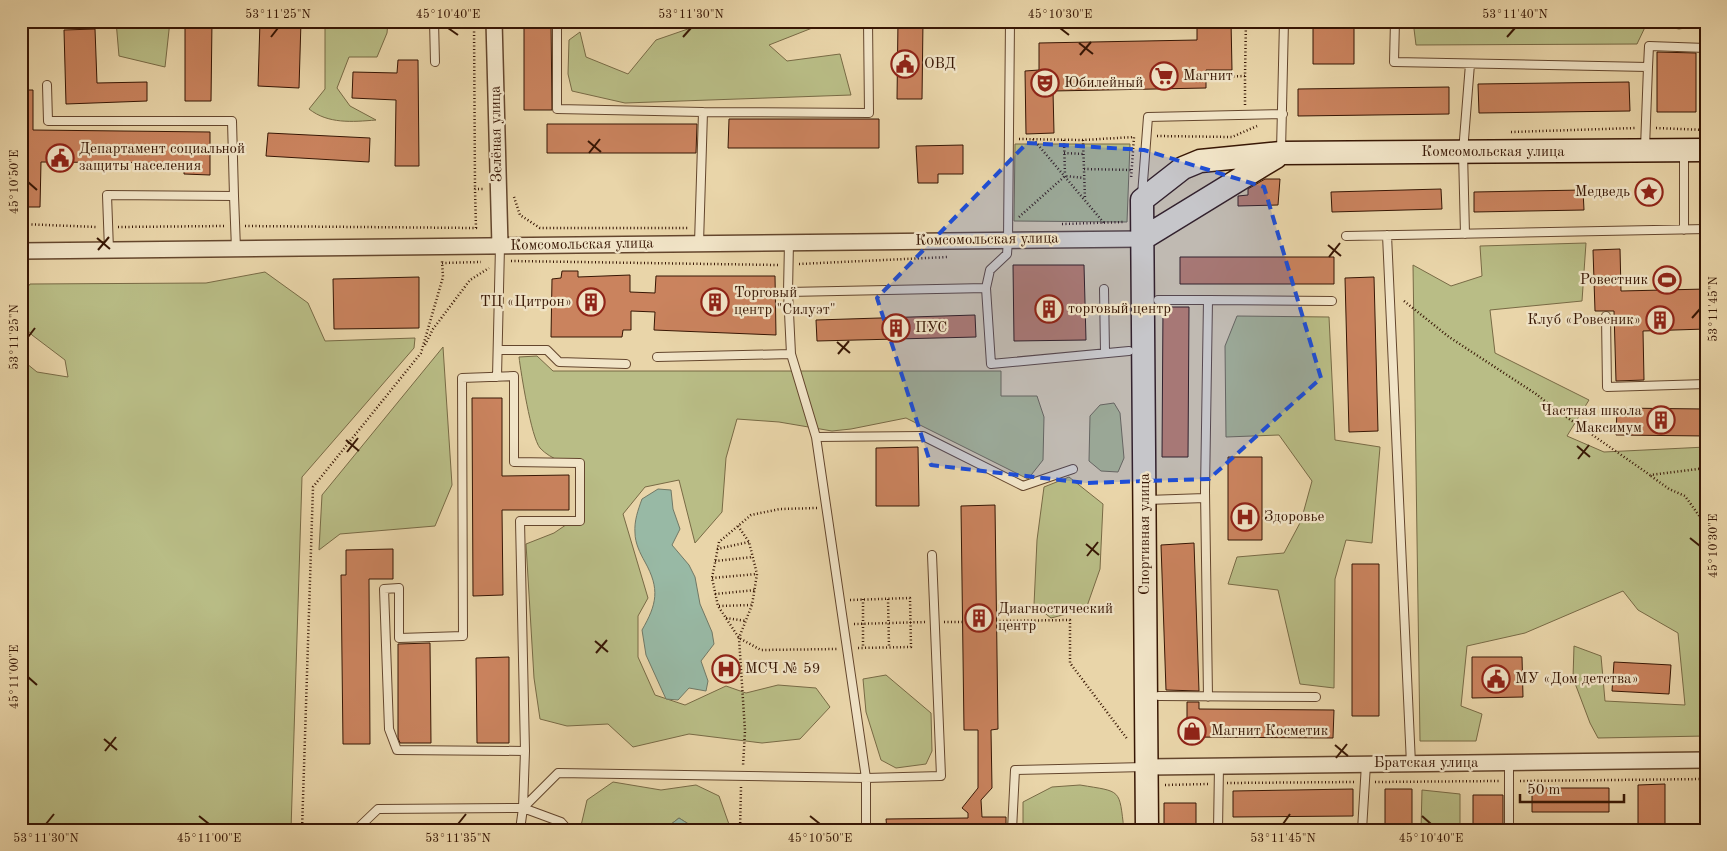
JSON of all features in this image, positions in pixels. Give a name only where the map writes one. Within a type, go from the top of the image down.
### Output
[{"type":"street","name":"Зелёная улица","points":[[494,21],[500,246]]},
{"type":"street","name":"Комсомольская улица","points":[[1136,193],[1200,161],[1281,153],[1695,150]]},
{"type":"street","points":[[1136,193],[1135,230],[1223,189],[1281,153]]},
{"type":"street","points":[[1210,160],[1223,170],[1225,178],[1223,189]]},
{"type":"street","name":"Комсомольская улица","points":[[21,251],[789,242],[1135,230]]},
{"type":"street","name":"Спортивная улица","points":[[1135,230],[1145,500],[1147,830]]},
{"type":"street","name":"Братская улица","points":[[1147,767],[1706,760]]},
{"type":"lane","points":[[434,21],[435,62]]},
{"type":"lane","points":[[557,21],[557,109],[869,113],[868,21]]},
{"type":"lane","points":[[1010,21],[1007,254],[990,270],[986,288],[991,364],[1129,351]]},
{"type":"lane","points":[[1281,153],[1284,21]]},
{"type":"lane","points":[[1395,21],[1394,62],[1648,67]]},
{"type":"lane","points":[[1645,150],[1649,46],[1706,48]]},
{"type":"lane","points":[[1464,234],[1462,152],[1470,64]]},
{"type":"lane","points":[[47,85],[48,122],[232,121],[236,249]]},
{"type":"lane","points":[[699,243],[703,112]]},
{"type":"lane","points":[[1136,193],[1148,117],[1283,114]]},
{"type":"lane","points":[[1684,230],[1695,150]]},
{"type":"lane","points":[[109,250],[107,195],[234,196]]},
{"type":"lane","points":[[1346,236],[1706,229]]},
{"type":"lane","points":[[1387,235],[1411,764]]},
{"type":"lane","points":[[789,242],[788,292],[791,354],[816,437],[866,778],[866,830]]},
{"type":"lane","points":[[497,377],[500,246]]},
{"type":"lane","points":[[788,292],[986,288]]},
{"type":"lane","points":[[1104,289],[1105,352]]},
{"type":"lane","points":[[1158,300],[1332,301]]},
{"type":"lane","points":[[1208,300],[1205,498],[1208,697]]},
{"type":"lane","points":[[1606,316],[1608,387],[1706,384]]},
{"type":"lane","points":[[498,350],[546,350],[559,362],[626,364]]},
{"type":"lane","points":[[657,357],[791,354]]},
{"type":"lane","points":[[520,830],[523,808],[525,751],[520,521],[580,521],[580,464],[514,462],[514,376],[462,378],[463,636],[399,638],[398,588],[384,589],[389,728],[398,750],[525,751]]},
{"type":"lane","points":[[816,437],[923,436],[1023,486],[1073,469]]},
{"type":"lane","points":[[1145,500],[1205,498]]},
{"type":"lane","points":[[523,808],[558,773],[866,778],[941,776],[932,555]]},
{"type":"lane","points":[[1160,696],[1316,698]]},
{"type":"lane","points":[[1509,762],[1509,830]]},
{"type":"lane","points":[[1362,830],[1366,764]]},
{"type":"lane","points":[[1218,830],[1219,766]]},
{"type":"lane","points":[[1012,830],[1015,770],[1147,767]]},
{"type":"lane","points":[[356,830],[378,809],[523,808],[561,822],[568,830]]},
{"type":"path","points":[[474,21],[475,189]]},
{"type":"path","points":[[1246,21],[1246,114]]},
{"type":"path","points":[[1216,77],[1245,76]]},
{"type":"path","points":[[1146,136],[1232,137],[1257,126]]},
{"type":"path","points":[[1502,132],[1646,128],[1706,130]]},
{"type":"path","points":[[1009,139],[1083,140],[1134,137],[1132,170],[1136,193]]},
{"type":"path","points":[[1034,139],[1104,223]]},
{"type":"path","points":[[1008,233],[1065,176],[1064,140]]},
{"type":"path","points":[[1083,140],[1085,200]]},
{"type":"path","points":[[1064,153],[1084,154]]},
{"type":"path","points":[[1084,169],[1132,170]]},
{"type":"path","points":[[1065,176],[1084,178]]},
{"type":"path","points":[[520,215],[540,228],[700,228]]},
{"type":"path","points":[[1056,224],[1104,223],[1135,230]]},
{"type":"path","points":[[21,224],[108,227],[476,228]]},
{"type":"path","points":[[421,353],[443,277],[442,227]]},
{"type":"path","points":[[442,263],[499,261],[789,265],[957,256]]},
{"type":"path","points":[[302,830],[313,487],[421,353],[433,329],[470,280],[499,261]]},
{"type":"path","points":[[1404,301],[1449,336],[1536,394],[1669,489],[1685,496],[1700,518],[1706,521]]},
{"type":"path","points":[[1650,475],[1706,468]]},
{"type":"path","points":[[826,508],[780,509],[751,515],[719,542],[712,578],[718,606],[739,638],[761,650],[911,647],[910,598],[840,600]]},
{"type":"path","points":[[738,526],[749,542],[757,574],[756,590],[752,605],[739,638],[745,731],[740,830]]},
{"type":"path","points":[[717,549],[749,542]]},
{"type":"path","points":[[715,561],[753,557]]},
{"type":"path","points":[[712,578],[757,574]]},
{"type":"path","points":[[715,594],[756,590]]},
{"type":"path","points":[[863,599],[863,648]]},
{"type":"path","points":[[888,599],[889,647]]},
{"type":"path","points":[[718,606],[752,605]]},
{"type":"path","points":[[726,618],[746,620]]},
{"type":"path","points":[[996,621],[1070,620],[1070,663],[1134,747]]},
{"type":"path","points":[[843,624],[962,622]]},
{"type":"path","points":[[1160,785],[1706,779]]},
{"type":"highlighted area","points":[[1027,143],[1144,150],[1264,187],[1321,378],[1209,479],[1086,483],[931,465],[877,298]]},
{"type":"green space","points":[[116,21],[170,21],[165,67],[119,56]]},
{"type":"green space","points":[[325,21],[388,21],[387,33],[377,57],[349,57],[337,88],[350,106],[376,120],[332,120],[309,109],[325,89]]},
{"type":"green space","points":[[711,21],[830,21],[769,45],[787,61],[840,54],[851,95],[625,103],[572,91],[568,74],[569,40],[580,32],[586,57],[628,74],[656,40]]},
{"type":"green space","points":[[1413,21],[1697,21],[1697,26],[1679,29],[1647,23],[1637,44],[1416,45]]},
{"type":"green space","points":[[1015,144],[1130,144],[1127,222],[1014,221]]},
{"type":"green space","points":[[1586,243],[1582,301],[1490,310],[1495,353],[1589,400],[1567,436],[1604,452],[1706,447],[1706,736],[1598,738],[1590,723],[1573,678],[1574,646],[1601,656],[1605,701],[1685,705],[1678,633],[1638,610],[1623,591],[1525,633],[1467,646],[1461,706],[1482,714],[1476,741],[1420,741],[1413,265],[1451,286],[1482,276],[1480,246]]},
{"type":"green space","points":[[265,272],[308,303],[325,341],[415,338],[414,348],[302,477],[291,830],[21,830],[21,359],[37,372],[68,377],[65,360],[32,335],[21,323],[21,297],[30,284],[206,283]]},
{"type":"green space","points":[[1237,316],[1329,317],[1335,440],[1380,447],[1372,543],[1346,540],[1335,579],[1334,688],[1300,684],[1278,590],[1228,584],[1237,557],[1284,553],[1301,521],[1312,481],[1279,435],[1226,437],[1225,346]]},
{"type":"green space","points":[[443,347],[452,485],[435,526],[340,534],[319,550],[322,495]]},
{"type":"green space","points":[[537,356],[553,371],[1001,371],[1001,396],[1037,396],[1044,417],[1043,460],[1028,479],[906,418],[832,431],[779,422],[737,419],[726,458],[722,512],[695,543],[679,480],[645,487],[623,514],[648,598],[638,616],[638,657],[655,695],[685,705],[726,686],[746,693],[778,685],[816,688],[830,707],[800,739],[762,743],[689,734],[633,747],[608,724],[567,726],[540,719],[534,678],[526,544],[554,533],[582,514],[584,501],[581,471],[544,452],[540,448],[533,431],[519,357]]},
{"type":"green space","points":[[1114,403],[1120,413],[1124,458],[1118,472],[1101,471],[1089,461],[1090,416],[1100,405]]},
{"type":"green space","points":[[1069,477],[1103,504],[1100,569],[1086,609],[1051,618],[1034,605],[1037,540],[1044,487]]},
{"type":"green space","points":[[886,675],[931,713],[932,751],[926,764],[896,768],[881,760],[866,712],[863,679]]},
{"type":"green space","points":[[613,782],[661,790],[696,785],[719,796],[731,830],[698,830],[679,818],[670,825],[672,830],[580,830],[587,800]]},
{"type":"green space","points":[[1080,785],[1104,789],[1116,794],[1121,806],[1124,830],[1023,830],[1023,802],[1052,787]]},
{"type":"green space","points":[[1422,790],[1460,794],[1460,830],[1421,830]]},
{"type":"shaded area","points":[[658,489],[671,490],[673,509],[680,529],[672,545],[689,565],[695,577],[700,604],[712,632],[714,644],[701,661],[708,681],[706,691],[689,688],[678,700],[666,699],[646,655],[642,630],[651,612],[655,589],[650,572],[637,544],[635,524],[642,499]]},
{"type":"shaded area","points":[[679,818],[698,830],[672,830],[670,825]]},
{"type":"building","points":[[185,21],[212,21],[211,101],[185,101]]},
{"type":"building","points":[[260,21],[301,21],[299,88],[258,86]]},
{"type":"building","points":[[524,21],[551,21],[552,110],[524,110]]},
{"type":"building","points":[[898,21],[923,21],[922,99],[897,99]]},
{"type":"building","points":[[1197,21],[1231,21],[1232,70],[1206,70],[1206,88],[1053,91],[1054,133],[1026,134],[1025,71],[1039,70],[1039,43],[1197,40]]},
{"type":"building","points":[[1313,28],[1354,28],[1354,64],[1313,64]]},
{"type":"building","points":[[95,29],[97,83],[147,82],[147,101],[66,104],[64,30]]},
{"type":"building","points":[[1657,52],[1696,53],[1696,112],[1657,112]]},
{"type":"building","points":[[398,60],[418,60],[419,166],[395,166],[396,100],[352,98],[353,72],[397,73]]},
{"type":"building","points":[[1629,82],[1630,111],[1479,113],[1478,84]]},
{"type":"building","points":[[1449,87],[1449,114],[1298,116],[1298,89]]},
{"type":"building","points":[[21,90],[33,90],[33,130],[210,132],[210,175],[184,174],[184,163],[41,162],[40,207],[21,207]]},
{"type":"building","points":[[729,119],[879,119],[879,148],[728,148]]},
{"type":"building","points":[[547,124],[697,124],[696,153],[547,153]]},
{"type":"building","points":[[268,133],[370,138],[369,162],[266,156]]},
{"type":"building","points":[[963,145],[963,174],[938,174],[938,183],[918,183],[916,146]]},
{"type":"building","points":[[1265,179],[1280,179],[1278,205],[1238,206],[1238,196],[1248,195],[1248,189]]},
{"type":"building","points":[[1441,189],[1442,209],[1332,212],[1331,192]]},
{"type":"building","points":[[1583,190],[1584,210],[1474,212],[1474,192]]},
{"type":"building","name":"Клуб «Ровесник»","points":[[1620,249],[1621,291],[1706,289],[1706,329],[1643,331],[1644,380],[1616,381],[1614,311],[1595,311],[1593,250]]},
{"type":"building","points":[[1180,257],[1334,257],[1334,284],[1180,284]]},
{"type":"building","name":"торговый центр","points":[[1013,265],[1084,265],[1086,340],[1014,341]]},
{"type":"building","points":[[562,271],[578,271],[578,277],[630,275],[630,292],[655,293],[656,276],[775,276],[776,335],[654,330],[655,312],[631,311],[631,330],[623,330],[622,337],[551,337],[552,279],[561,278]]},
{"type":"building","points":[[419,277],[419,328],[334,329],[333,279]]},
{"type":"building","points":[[1374,277],[1378,431],[1349,432],[1345,278]]},
{"type":"building","points":[[1163,307],[1189,307],[1188,457],[1162,457]]},
{"type":"building","name":"ПУС","points":[[975,315],[976,337],[817,341],[816,320]]},
{"type":"building","points":[[472,398],[502,398],[502,476],[569,475],[569,510],[502,510],[503,595],[473,596]]},
{"type":"building","name":"Частная школа Максимум","points":[[1617,408],[1706,409],[1706,436],[1616,435]]},
{"type":"building","points":[[918,447],[919,506],[876,506],[876,448]]},
{"type":"building","name":"Здоровье","points":[[1228,457],[1262,457],[1262,540],[1228,540]]},
{"type":"building","name":"Диагностический центр","points":[[995,505],[998,729],[991,730],[992,788],[981,800],[982,817],[1006,817],[1006,830],[887,830],[886,819],[968,818],[968,813],[962,808],[978,788],[978,730],[964,730],[961,506]]},
{"type":"building","points":[[1194,543],[1199,691],[1166,690],[1161,545]]},
{"type":"building","points":[[393,549],[393,579],[369,579],[370,744],[343,744],[341,575],[346,575],[346,550]]},
{"type":"building","points":[[1352,564],[1379,564],[1379,716],[1352,716]]},
{"type":"building","points":[[430,643],[431,743],[400,743],[398,738],[398,644]]},
{"type":"building","points":[[509,657],[509,743],[477,743],[476,658]]},
{"type":"building","points":[[1472,657],[1522,657],[1523,697],[1472,698]]},
{"type":"building","points":[[1614,662],[1671,665],[1669,694],[1612,691]]},
{"type":"building","points":[[1187,702],[1199,702],[1199,709],[1334,710],[1333,738],[1187,737]]},
{"type":"building","points":[[1665,784],[1665,830],[1638,830],[1638,785]]},
{"type":"building","points":[[1532,788],[1609,788],[1609,812],[1532,812]]},
{"type":"building","points":[[1353,789],[1353,816],[1233,817],[1233,791]]},
{"type":"building","points":[[1385,789],[1412,789],[1412,830],[1385,830]]},
{"type":"building","points":[[1473,795],[1503,795],[1503,830],[1473,830]]},
{"type":"building","points":[[1164,803],[1196,803],[1196,830],[1164,830]]},
{"type":"place","name":"ОВД","points":[[905,64]]},
{"type":"place","name":"Магнит","points":[[1164,76]]},
{"type":"place","name":"Юбилейный","points":[[1045,83]]},
{"type":"place","name":"Департамент социальной защиты населения","points":[[60,158]]},
{"type":"place","name":"Медведь","points":[[1649,192]]},
{"type":"place","name":"Ровестник","points":[[1667,280]]},
{"type":"place","name":"ТЦ «Цитрон»","points":[[591,302]]},
{"type":"place","name":"Торговый центр \"Силуэт\"","points":[[715,302]]},
{"type":"place","name":"торговый центр","points":[[1049,309]]},
{"type":"place","name":"Клуб «Ровесник»","points":[[1660,320]]},
{"type":"place","name":"ПУС","points":[[896,328]]},
{"type":"place","name":"Частная школа Максимум","points":[[1661,420]]},
{"type":"place","name":"Здоровье","points":[[1245,517]]},
{"type":"place","name":"Диагностический центр","points":[[979,618]]},
{"type":"place","name":"МСЧ № 59","points":[[726,669]]},
{"type":"place","name":"МУ «Дом детства»","points":[[1496,679]]},
{"type":"place","name":"Магнит Косметик","points":[[1192,731]]}]
